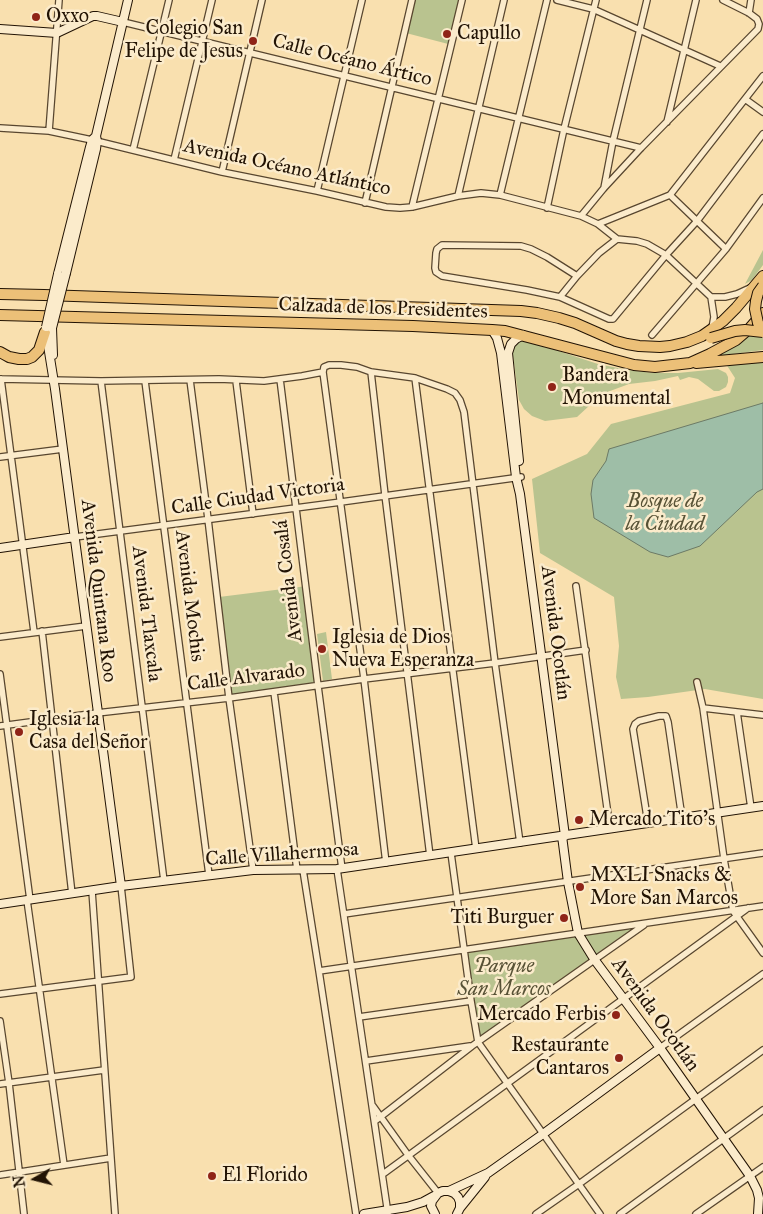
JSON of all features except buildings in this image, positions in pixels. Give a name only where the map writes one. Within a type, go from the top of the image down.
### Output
[{"type":"highway","points":[[763,276],[759,286],[755,309],[758,324],[763,331]]},
{"type":"highway","points":[[711,334],[759,286]]},
{"type":"highway","name":"Calzada de los Presidentes","points":[[0,294],[416,307],[537,313],[575,323],[632,349],[652,352],[665,352],[682,348],[711,334]]},
{"type":"highway","points":[[413,326],[416,319],[416,307]]},
{"type":"highway","points":[[424,327],[423,316],[428,308]]},
{"type":"highway","name":"Calzada de los Presidentes","points":[[0,315],[413,326],[505,331],[634,366],[654,367],[690,363],[710,354],[736,340],[763,313]]},
{"type":"highway","points":[[0,324],[20,316]]},
{"type":"highway","points":[[724,321],[729,321],[737,328],[736,340]]},
{"type":"highway","points":[[0,352],[19,359],[32,357],[39,350],[48,329]]},
{"type":"highway","points":[[711,334],[745,330],[763,331]]},
{"type":"highway","points":[[690,363],[763,357]]},
{"type":"main road","name":"Avenida Quintana Roo","points":[[121,886],[55,389],[52,338],[48,329],[128,0]]},
{"type":"main road","name":"Calle Océano Ártico","points":[[57,33],[93,16],[123,22]]},
{"type":"main road","points":[[0,29],[57,33]]},
{"type":"main road","name":"Avenida Ocotlán","points":[[492,330],[497,338],[501,353],[564,836],[568,882],[578,933],[594,959],[660,1048],[750,1176],[761,1201],[758,1214]]},
{"type":"main road","name":"Avenida Ocotlán","points":[[518,477],[508,353],[511,344],[522,335]]},
{"type":"main road","name":"Calle Ciudad Victoria","points":[[0,548],[75,537]]},
{"type":"main road","name":"Calle Villahermosa","points":[[0,904],[121,886],[253,870],[340,869],[763,806]]},
{"type":"main road","points":[[449,1191],[488,1173],[660,1048]]},
{"type":"main road","points":[[458,1212],[488,1173]]},
{"type":"main road","points":[[364,1214],[388,1212],[407,1207],[423,1202],[443,1191],[454,1193],[458,1197],[460,1202],[458,1212]]},
{"type":"main road","points":[[435,1214],[431,1206],[436,1195]]},
{"type":"street","points":[[49,131],[60,0]]},
{"type":"street","points":[[133,150],[168,0]]},
{"type":"street","points":[[174,160],[212,0]]},
{"type":"street","points":[[222,172],[262,0]]},
{"type":"street","points":[[318,191],[362,0]]},
{"type":"street","points":[[365,203],[412,0]]},
{"type":"street","points":[[412,207],[462,0]]},
{"type":"street","points":[[458,196],[504,0]]},
{"type":"street","points":[[500,195],[547,0]]},
{"type":"street","points":[[557,0],[593,9],[720,66]]},
{"type":"street","points":[[547,208],[564,129],[596,0]]},
{"type":"street","points":[[604,188],[613,141],[647,0]]},
{"type":"street","points":[[667,122],[696,0]]},
{"type":"street","points":[[581,216],[641,148],[758,29],[760,24],[749,13],[723,0]]},
{"type":"street","points":[[749,13],[751,0]]},
{"type":"street","name":"Calle Océano Ártico","points":[[123,22],[641,148]]},
{"type":"street","points":[[598,224],[670,195],[763,76]]},
{"type":"street","points":[[745,98],[763,112]]},
{"type":"street","name":"Avenida Océano Atlántico","points":[[0,128],[49,131],[95,139],[222,172],[386,207],[412,207],[458,196],[481,193],[500,195],[581,216],[598,224],[617,239]]},
{"type":"street","points":[[577,276],[547,257],[521,246],[442,245],[437,249],[436,253],[436,272],[446,278],[560,297],[609,319],[613,319],[697,221],[763,134]]},
{"type":"street","points":[[670,195],[726,249]]},
{"type":"street","points":[[652,335],[726,249],[763,198]]},
{"type":"street","points":[[560,297],[599,253],[617,239],[647,244],[666,255],[712,297],[731,296],[759,286]]},
{"type":"street","points":[[711,334],[714,316],[712,297]]},
{"type":"street","points":[[34,632],[1,379],[101,381],[226,379],[264,381],[323,370],[329,365],[341,365],[357,367],[371,372],[414,378],[437,385],[455,393],[460,400],[464,412],[495,663],[520,843]]},
{"type":"street","points":[[323,370],[364,679],[386,863]]},
{"type":"street","points":[[371,372],[430,856]]},
{"type":"street","points":[[414,378],[476,849]]},
{"type":"street","name":"Avenida Cosalá","points":[[280,379],[344,914],[388,1212]]},
{"type":"street","points":[[190,380],[229,698],[253,870]]},
{"type":"street","name":"Avenida Tlaxcala","points":[[101,381],[164,881]]},
{"type":"street","name":"Avenida Mochis","points":[[145,381],[209,875]]},
{"type":"street","points":[[236,381],[252,514]]},
{"type":"street","points":[[0,457],[63,449]]},
{"type":"street","name":"Calle Ciudad Victoria","points":[[75,537],[518,477]]},
{"type":"street","points":[[576,586],[610,829]]},
{"type":"street","points":[[0,637],[86,626]]},
{"type":"street","points":[[42,631],[72,894]]},
{"type":"street","name":"Calle Alvarado","points":[[0,726],[229,698],[586,650]]},
{"type":"street","points":[[0,674],[39,988],[64,1165]]},
{"type":"street","points":[[697,682],[733,911],[763,953]]},
{"type":"street","points":[[274,692],[300,870],[319,971],[356,1214]]},
{"type":"street","points":[[702,708],[763,716]]},
{"type":"street","points":[[737,712],[751,808]]},
{"type":"street","points":[[648,824],[634,726],[639,721],[659,716],[666,716],[668,722],[682,818]]},
{"type":"street","points":[[451,853],[478,1042],[600,1214]]},
{"type":"street","points":[[344,914],[763,853]]},
{"type":"street","name":"Avenida Quintana Roo","points":[[98,981],[131,977],[121,886]]},
{"type":"street","points":[[92,891],[115,1214]]},
{"type":"street","points":[[319,971],[763,906]]},
{"type":"street","points":[[382,1174],[748,908]]},
{"type":"street","points":[[375,1121],[472,1046],[646,923]]},
{"type":"street","points":[[660,1048],[763,974]]},
{"type":"street","points":[[0,994],[98,981]]},
{"type":"street","points":[[360,1017],[471,1001]]},
{"type":"street","points":[[0,1021],[24,1214]]},
{"type":"street","points":[[366,1061],[472,1046]]},
{"type":"street","points":[[536,1214],[763,1050]]},
{"type":"street","points":[[0,1084],[104,1070]]},
{"type":"street","points":[[372,1104],[436,1195]]},
{"type":"street","points":[[620,1214],[763,1110]]},
{"type":"street","points":[[0,1175],[111,1158]]},
{"type":"street","points":[[696,1214],[763,1167]]},
{"type":"green space","points":[[414,0],[463,0],[452,45],[406,33]]},
{"type":"green space","points":[[763,250],[763,265],[752,280],[745,284]]},
{"type":"green space","points":[[750,335],[763,338],[763,350],[719,356]]},
{"type":"green space","points":[[522,339],[598,364],[628,370],[678,373],[718,369],[726,373],[728,382],[726,387],[719,391],[714,391],[698,379],[689,377],[680,380],[678,376],[629,384],[602,394],[577,417],[545,421],[532,416],[524,409],[519,400],[512,349],[516,342]]},
{"type":"green space","name":"Bosque de la Ciudad","points":[[763,360],[763,699],[705,689],[621,699],[616,677],[619,646],[614,597],[540,553],[532,479],[587,454],[611,424],[730,393],[735,378],[726,364]]},
{"type":"green space","points":[[307,586],[320,685],[230,697],[219,597]]},
{"type":"green space","points":[[326,632],[332,679],[323,681],[317,634]]},
{"type":"green space","name":"Parque San Marcos","points":[[635,928],[597,955],[578,934],[574,935],[591,961],[480,1038],[472,1001],[467,950],[586,932]]},
{"type":"shaded area","points":[[763,403],[763,489],[757,492],[700,546],[668,557],[650,552],[594,518],[591,494],[593,480],[606,461],[609,449]]},
{"type":"place","name":"Oxxo","points":[[36,17]]},
{"type":"place","name":"Capullo","points":[[447,34]]},
{"type":"place","name":"Colegio San Felipe de Jesus","points":[[253,41]]},
{"type":"place","name":"Bandera Monumental","points":[[552,387]]},
{"type":"place","name":"Iglesia de Dios Nueva Esperanza","points":[[322,649]]},
{"type":"place","name":"Iglesia la Casa del Señor","points":[[19,732]]},
{"type":"place","name":"Mercado Tito's","points":[[579,820]]},
{"type":"place","name":"MXLI Snacks & More San Marcos","points":[[580,887]]},
{"type":"place","name":"Titi Burguer","points":[[564,918]]},
{"type":"place","name":"Mercado Ferbis","points":[[616,1015]]},
{"type":"place","name":"Restaurante Cantaros","points":[[619,1058]]},
{"type":"place","name":"El Florido","points":[[212,1176]]}]
